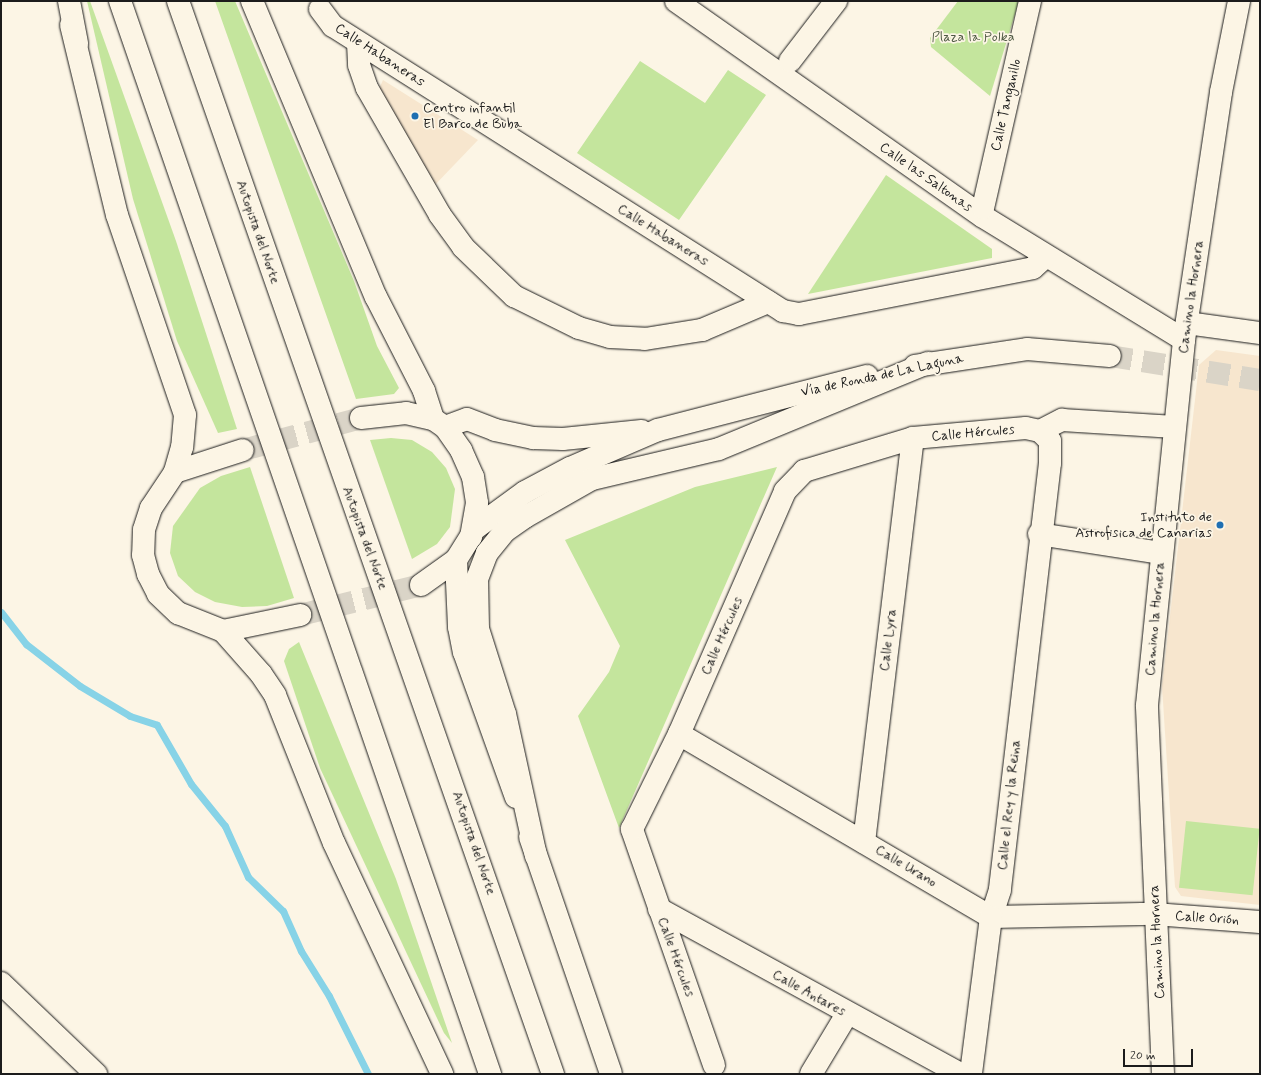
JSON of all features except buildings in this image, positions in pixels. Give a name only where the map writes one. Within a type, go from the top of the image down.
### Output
[{"type":"main road","points":[[62,1],[77,43]]},
{"type":"main road","points":[[69,1],[116,215],[185,415],[182,446],[175,472],[151,508],[144,530],[143,555],[148,574],[158,594],[178,613],[223,631],[262,674],[275,695],[334,843],[442,1074]]},
{"type":"main road","points":[[120,1],[490,1074]]},
{"type":"main road","points":[[252,1],[376,297],[439,423],[461,450],[473,477],[477,503],[473,530],[456,560],[421,586]]},
{"type":"main road","points":[[790,61],[836,1]]},
{"type":"main road","name":"Calle Tanganillo","points":[[983,208],[1030,1]]},
{"type":"main road","name":"Camino la Hornera","points":[[1163,1074],[1154,914],[1147,705],[1174,427],[1186,332],[1220,92],[1240,1]]},
{"type":"main road","name":"Autopista del Norte","points":[[180,3],[352,507],[425,698],[554,1074]]},
{"type":"main road","name":"Calle las Saltonas","points":[[688,4],[1045,257],[1186,332]]},
{"type":"main road","name":"Calle Habaneras","points":[[320,9],[333,26],[358,43],[784,311],[799,314],[1033,268],[1045,257]]},
{"type":"main road","points":[[358,43],[359,65],[367,88],[440,215],[463,248],[514,296],[579,328],[610,337],[645,339],[702,330],[768,302]]},
{"type":"main road","points":[[1186,332],[1260,333]]},
{"type":"main road","name":"Vía de Ronda de La Laguna","points":[[658,430],[928,363],[1028,350],[1110,356]]},
{"type":"main road","points":[[536,856],[505,714],[478,629],[477,579],[487,553],[506,531],[525,517],[592,479],[719,449],[928,363]]},
{"type":"main road","points":[[361,418],[406,413],[439,423],[467,419],[495,430],[563,439],[658,430]]},
{"type":"main road","points":[[1040,431],[1062,420],[1174,427]]},
{"type":"main road","name":"Calle Hércules","points":[[714,1065],[632,829],[680,734],[785,491],[804,471],[913,438],[1026,428],[1040,431]]},
{"type":"main road","points":[[473,530],[525,492],[570,468],[658,430]]},
{"type":"main road","name":"Calle el Rey y la Reina","points":[[971,1074],[991,917],[1000,890],[1039,534],[1050,463],[1050,441],[1040,431]]},
{"type":"main road","name":"Calle Lyra","points":[[864,842],[913,438]]},
{"type":"main road","points":[[175,472],[243,450]]},
{"type":"main road","points":[[1039,534],[1161,553]]},
{"type":"main road","points":[[456,560],[459,627],[464,652],[612,1074]]},
{"type":"main road","points":[[223,631],[300,615]]},
{"type":"main road","name":"Calle Urano","points":[[680,734],[991,917]]},
{"type":"main road","name":"Calle Antares","points":[[659,909],[847,1014],[961,1074]]},
{"type":"main road","points":[[991,917],[1154,914]]},
{"type":"main road","name":"Calle Orión","points":[[1154,914],[1260,922]]},
{"type":"main road","points":[[1,983],[96,1074]]},
{"type":"main road","points":[[811,1074],[847,1014]]},
{"type":"shaded area","name":"Centro infantil El Barco de Buba","points":[[383,80],[478,140],[432,188],[378,91]]},
{"type":"shaded area","name":"Instituto de Astrofisica de Canarias","points":[[1216,350],[1260,356],[1260,905],[1181,896],[1175,887],[1162,686],[1199,365]]},
{"type":"green space","points":[[87,1],[90,1],[176,241],[237,429],[218,433],[177,341],[133,199]]},
{"type":"green space","points":[[215,1],[235,1],[354,281],[377,346],[399,388],[394,394],[356,399]]},
{"type":"green space","name":"Plaza la Polka","points":[[958,1],[1019,1],[990,96],[931,47],[930,38]]},
{"type":"green space","points":[[640,61],[705,103],[728,70],[766,95],[679,220],[577,153]]},
{"type":"green space","points":[[886,175],[992,249],[992,258],[808,294]]},
{"type":"green space","points":[[391,438],[412,440],[432,452],[446,468],[455,489],[450,527],[437,544],[412,559],[370,440]]},
{"type":"green space","points":[[250,467],[294,598],[267,606],[242,607],[215,602],[195,592],[178,576],[170,553],[173,526],[200,488],[221,476]]},
{"type":"green space","points":[[777,467],[619,828],[578,716],[609,672],[620,646],[565,540],[695,487]]},
{"type":"green space","points":[[299,642],[396,879],[452,1043],[444,1033],[320,768],[284,661],[289,649]]},
{"type":"green space","points":[[1186,821],[1260,829],[1253,895],[1179,888]]},
{"type":"waterway","points":[[1,612],[26,644],[80,686],[130,716],[157,725],[191,784],[225,826],[248,877],[283,911],[301,951],[329,996],[368,1074]]},
{"type":"tunnel","points":[[1110,356],[1260,380]]},
{"type":"tunnel","points":[[243,450],[361,418]]},
{"type":"tunnel","points":[[300,615],[421,585]]},
{"type":"place","name":"Centro infantil El Barco de Buba","points":[[415,116]]},
{"type":"place","name":"Instituto de Astrofisica de Canarias","points":[[1220,525]]}]
